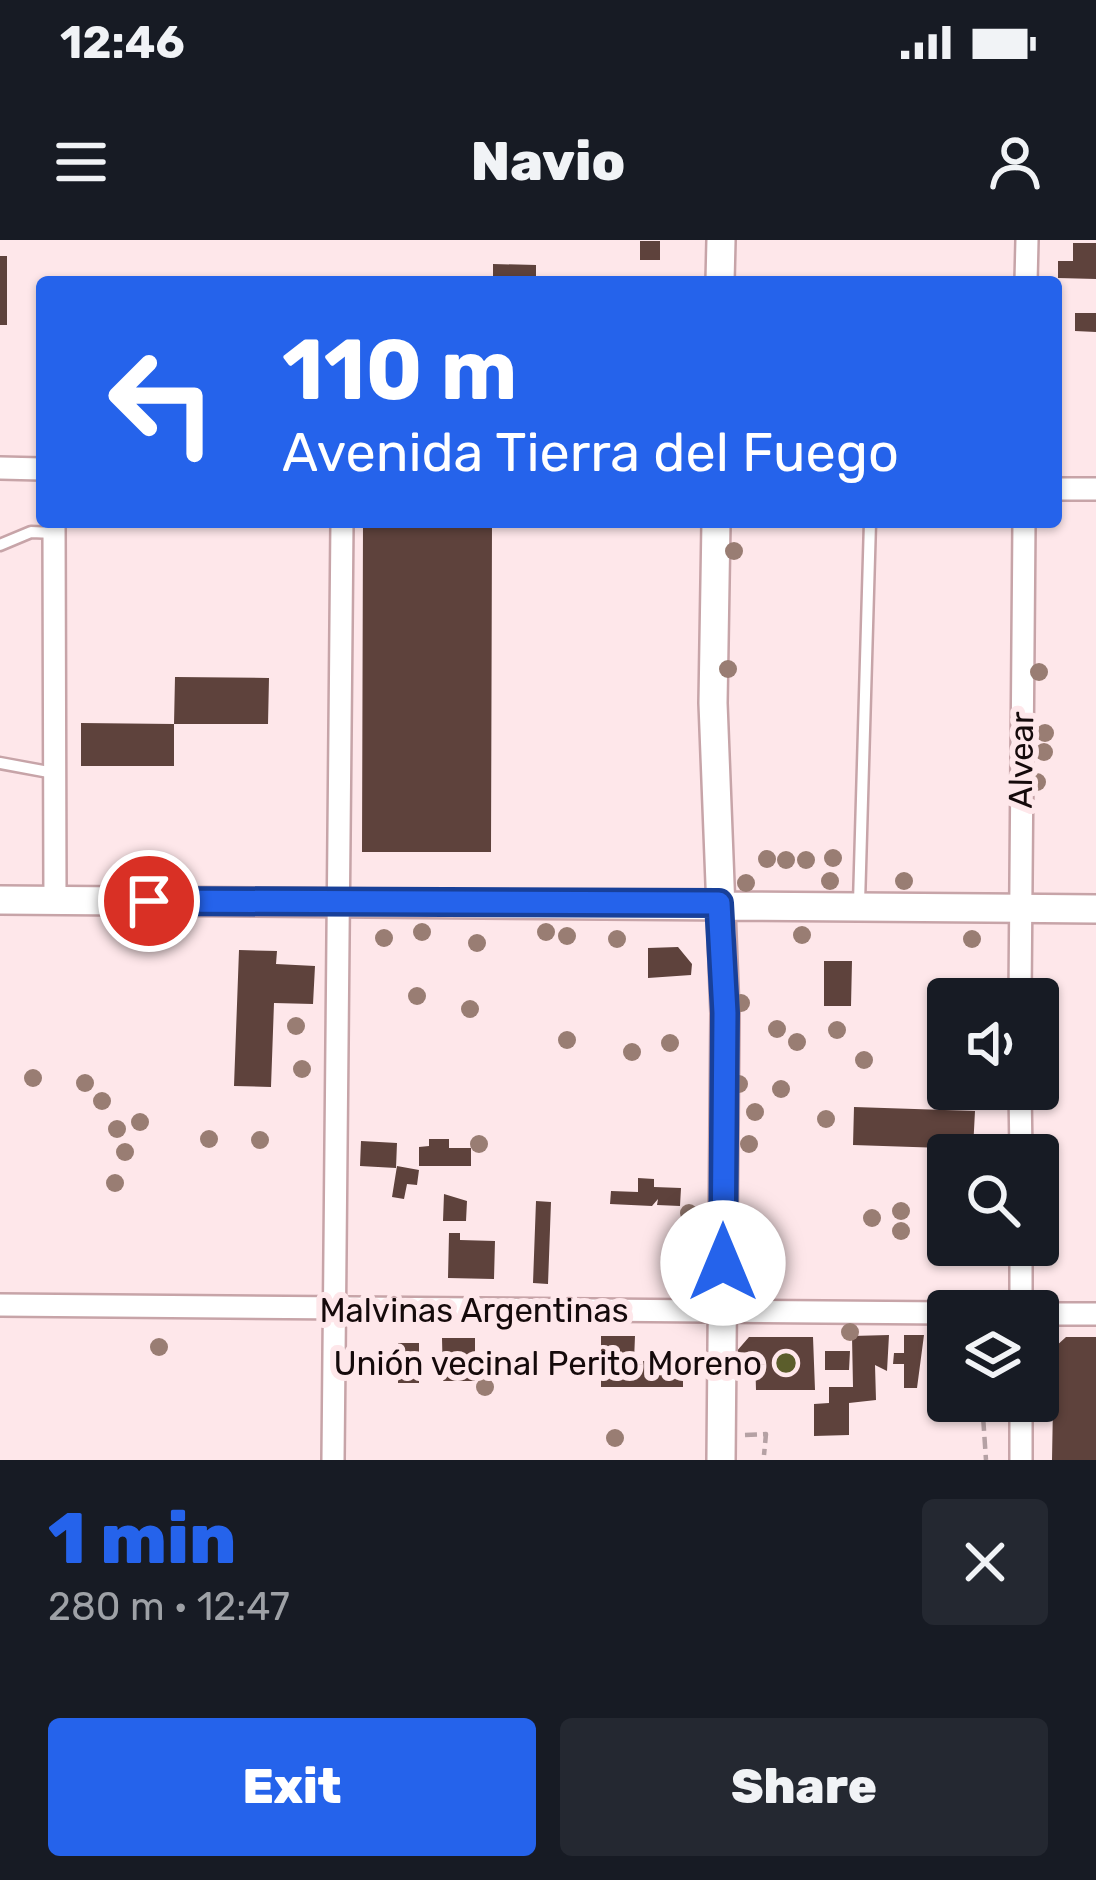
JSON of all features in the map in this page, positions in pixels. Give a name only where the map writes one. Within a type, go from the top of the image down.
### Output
[{"type":"street","points":[[720,276],[721,240]]},
{"type":"street","points":[[1026,276],[1027,240]]},
{"type":"street","points":[[0,468],[36,469]]},
{"type":"street","points":[[1062,488],[1096,489]]},
{"type":"street","points":[[54,528],[55,899]]},
{"type":"street","points":[[333,1460],[342,528]]},
{"type":"street","points":[[716,528],[728,1448]]},
{"type":"street","name":"Alvear","points":[[1020,978],[1024,528]]},
{"type":"street","points":[[0,900],[1096,909]]},
{"type":"street","name":"Malvinas Argentinas","points":[[0,1305],[927,1313]]},
{"type":"street","points":[[1059,1314],[1096,1313]]},
{"type":"street","points":[[1021,1422],[1021,1460]]},
{"type":"lane","points":[[0,545],[49,528]]},
{"type":"lane","points":[[859,906],[870,528]]},
{"type":"lane","points":[[0,763],[54,773]]},
{"type":"path","points":[[983,1422],[986,1460]]},
{"type":"path","points":[[728,1448],[766,1434],[764,1455]]},
{"type":"building","points":[[640,241],[660,241],[660,260],[640,260]]},
{"type":"building","points":[[1073,243],[1096,243],[1096,279],[1058,276],[1058,261],[1073,261]]},
{"type":"building","points":[[0,256],[7,256],[7,325],[0,325]]},
{"type":"building","points":[[493,264],[536,265],[536,276],[493,276]]},
{"type":"building","points":[[1075,313],[1096,313],[1096,332],[1075,331]]},
{"type":"building","points":[[363,528],[492,528],[491,852],[362,852]]},
{"type":"building","points":[[175,677],[269,678],[268,724],[174,724]]},
{"type":"building","points":[[81,723],[174,724],[174,766],[81,766]]},
{"type":"building","points":[[678,947],[692,964],[691,975],[648,978],[648,948]]},
{"type":"building","points":[[239,950],[277,951],[276,964],[315,966],[313,1004],[274,1003],[271,1087],[234,1086]]},
{"type":"building","points":[[824,961],[852,961],[851,1006],[824,1006]]},
{"type":"building","points":[[854,1107],[975,1111],[974,1134],[927,1134],[927,1147],[853,1145]]},
{"type":"building","points":[[429,1139],[449,1139],[449,1148],[471,1148],[471,1166],[419,1166],[419,1147],[429,1146]]},
{"type":"building","points":[[361,1141],[397,1143],[396,1168],[360,1166]]},
{"type":"building","points":[[397,1166],[419,1170],[417,1185],[407,1184],[404,1199],[392,1197]]},
{"type":"building","points":[[638,1178],[654,1179],[654,1187],[681,1188],[680,1206],[657,1205],[658,1199],[652,1206],[610,1204],[611,1191],[638,1192]]},
{"type":"building","points":[[444,1194],[467,1201],[466,1221],[443,1221]]},
{"type":"building","points":[[536,1201],[551,1202],[548,1284],[533,1283]]},
{"type":"building","points":[[449,1233],[460,1233],[460,1240],[495,1241],[494,1279],[448,1278]]},
{"type":"building","points":[[889,1335],[887,1371],[875,1365],[876,1400],[849,1403],[849,1435],[814,1436],[814,1404],[829,1403],[829,1387],[853,1387],[852,1336]]},
{"type":"building","points":[[904,1335],[924,1335],[917,1388],[904,1388],[904,1364],[893,1364],[894,1353],[904,1353]]},
{"type":"building","points":[[601,1336],[635,1336],[634,1361],[683,1361],[683,1387],[601,1387]]},
{"type":"building","points":[[749,1337],[813,1337],[815,1390],[756,1390],[755,1353],[736,1352]]},
{"type":"building","points":[[1066,1337],[1096,1337],[1096,1460],[1052,1460],[1053,1422],[1059,1422],[1059,1343]]},
{"type":"building","points":[[442,1338],[475,1338],[475,1381],[443,1381]]},
{"type":"building","points":[[398,1343],[419,1343],[419,1383],[398,1383]]},
{"type":"building","points":[[825,1351],[850,1351],[849,1370],[825,1370]]},
{"type":"place","name":"Unión vecinal Perito Moreno","points":[[786,1363]]},
{"type":"route","points":[[149,901],[719,903],[725,1013],[723,1263]]}]
